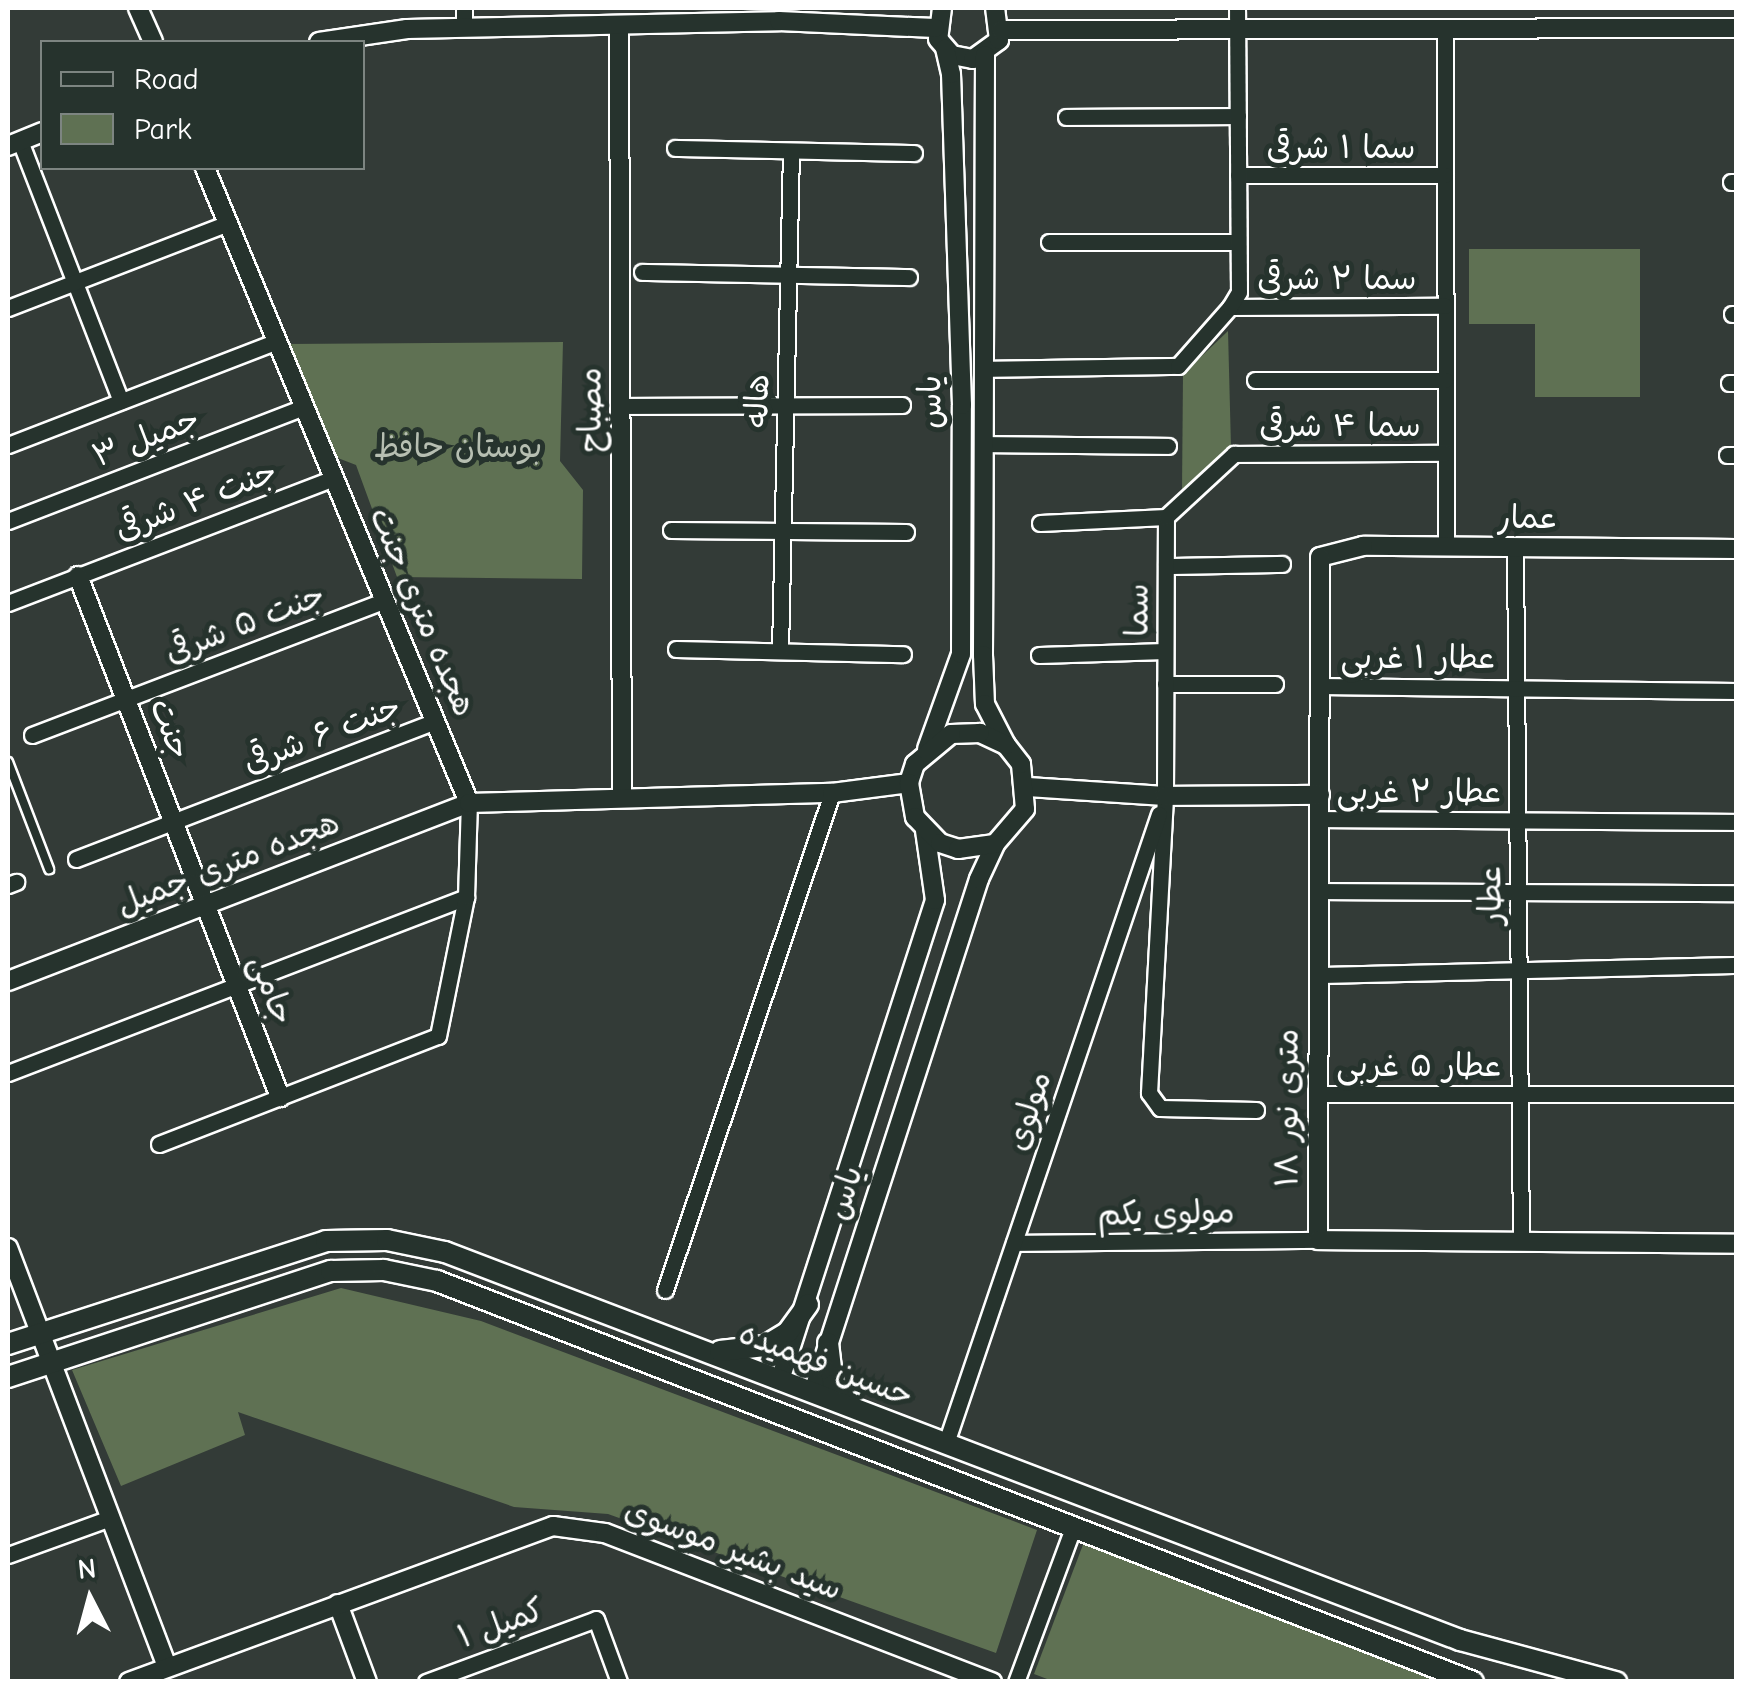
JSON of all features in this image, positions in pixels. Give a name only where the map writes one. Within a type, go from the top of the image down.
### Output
[{"type":"main road","name":"حسین فهمیده","points":[[8,1344],[326,1241],[387,1240],[446,1252],[1460,1640],[1616,1682]]},
{"type":"main road","name":"حسین فهمیده","points":[[8,1377],[278,1284],[330,1271],[384,1270],[437,1281],[771,1406],[1474,1682]]},
{"type":"main road","points":[[700,1349],[764,1346],[788,1332],[808,1304]]},
{"type":"main road","points":[[828,1343],[832,1384],[864,1412]]},
{"type":"main road","points":[[771,1406],[780,1380]]},
{"type":"main road","points":[[802,1420],[812,1392]]},
{"type":"street","points":[[138,8],[151,40]]},
{"type":"street","points":[[464,8],[464,28]]},
{"type":"street","points":[[333,40],[407,29],[619,25],[779,14],[936,28],[942,8]]},
{"type":"street","points":[[944,50],[961,59],[985,55],[1001,30],[996,8]]},
{"type":"street","points":[[984,368],[1178,366],[1230,307],[1239,292],[1238,8]]},
{"type":"street","name":"مصباح","points":[[619,25],[622,794]]},
{"type":"street","name":"یاس","points":[[927,749],[960,654],[962,405],[951,74],[936,28]]},
{"type":"street","points":[[1001,30],[1736,28]]},
{"type":"street","points":[[1445,29],[1446,547]]},
{"type":"street","name":"یاس","points":[[985,55],[985,704],[1006,745]]},
{"type":"street","points":[[1066,117],[1238,116]]},
{"type":"street","points":[[40,133],[14,143],[75,282],[121,401]]},
{"type":"street","points":[[675,148],[914,153]]},
{"type":"street","name":"هاله","points":[[780,651],[791,152]]},
{"type":"street","name":"هجده متری جنت","points":[[205,170],[469,804]]},
{"type":"street","name":"سما ۱ شرقی","points":[[1238,176],[1445,175]]},
{"type":"street","points":[[8,308],[228,223]]},
{"type":"street","points":[[1049,242],[1238,242]]},
{"type":"street","points":[[642,272],[909,276]]},
{"type":"street","name":"سما ۲ شرقی","points":[[1230,307],[1446,306]]},
{"type":"street","points":[[8,445],[277,342]]},
{"type":"street","points":[[1254,380],[1446,380]]},
{"type":"street","points":[[620,406],[902,405]]},
{"type":"street","name":"جمیل ۳","points":[[8,521],[304,407]]},
{"type":"street","points":[[984,444],[1168,446]]},
{"type":"street","name":"سما ۴ شرقی","points":[[1166,517],[1234,454],[1446,453]]},
{"type":"street","name":"جنت ۴ شرقی","points":[[8,602],[334,478]]},
{"type":"street","points":[[1040,523],[1166,517]]},
{"type":"street","name":"سما","points":[[1166,517],[1165,796],[1149,1093],[1160,1108],[1256,1110]]},
{"type":"street","points":[[672,530],[906,532]]},
{"type":"street","name":"عمار","points":[[1320,557],[1362,546],[1736,550]]},
{"type":"street","name":"عطار","points":[[1515,548],[1521,1242]]},
{"type":"street","name":"۱۸ متری نور","points":[[1318,1240],[1320,557]]},
{"type":"street","points":[[1166,566],[1282,564]]},
{"type":"street","name":"جنت","points":[[78,576],[206,905]]},
{"type":"street","name":"جنت ۵ شرقی","points":[[32,735],[385,600]]},
{"type":"street","points":[[676,649],[903,654]]},
{"type":"street","points":[[1039,655],[1166,651]]},
{"type":"street","points":[[1166,684],[1275,684]]},
{"type":"street","name":"عطار ۱ غربی","points":[[1320,686],[1516,685],[1736,691]]},
{"type":"street","name":"جنت ۶ شرقی","points":[[76,859],[435,721]]},
{"type":"street","points":[[980,733],[1006,745],[1028,787],[1019,820],[996,844],[958,849],[924,831],[915,817],[910,783],[927,749],[952,734],[980,733]]},
{"type":"street","points":[[158,1144],[438,1036],[466,897],[469,804],[622,794],[832,793],[910,783]]},
{"type":"street","points":[[1028,787],[1165,796],[1320,795]]},
{"type":"street","points":[[664,1290],[832,793]]},
{"type":"street","name":"مولوی","points":[[946,1443],[1165,796]]},
{"type":"street","name":"هجده متری جمیل","points":[[8,981],[469,804]]},
{"type":"street","name":"عطار ۲ غربی","points":[[1320,819],[1736,822]]},
{"type":"street","name":"یاس","points":[[780,1380],[808,1304],[935,900],[924,831]]},
{"type":"street","name":"یاس","points":[[812,1392],[996,844]]},
{"type":"street","points":[[1319,891],[1736,893]]},
{"type":"street","points":[[8,1073],[466,897]]},
{"type":"street","name":"جامی","points":[[206,905],[280,1097]]},
{"type":"street","points":[[1319,975],[1519,967],[1736,965]]},
{"type":"street","name":"عطار ۵ غربی","points":[[1318,1094],[1736,1094]]},
{"type":"street","points":[[1318,1240],[1736,1244]]},
{"type":"street","name":"مولوی یکم","points":[[1014,1242],[1318,1240]]},
{"type":"street","points":[[8,1248],[170,1674]]},
{"type":"street","points":[[8,1554],[110,1518]]},
{"type":"street","points":[[1016,1682],[1074,1525]]},
{"type":"street","name":"سید بشیر موسوی","points":[[129,1682],[170,1674],[338,1604],[553,1526],[605,1533],[992,1682]]},
{"type":"street","points":[[338,1604],[367,1682]]},
{"type":"street","name":"کمیل ۱","points":[[426,1682],[596,1619],[619,1682]]},
{"type":"lane","points":[[8,762],[48,869]]},
{"type":"green space","points":[[1469,249],[1640,249],[1640,397],[1535,397],[1535,324],[1469,324]]},
{"type":"green space","points":[[1228,331],[1231,448],[1182,491],[1183,374]]},
{"type":"green space","name":"بوستان حافظ","points":[[563,342],[560,461],[583,490],[582,579],[397,577],[356,465],[330,455],[286,344]]},
{"type":"green space","points":[[341,1288],[481,1321],[1037,1530],[996,1653],[608,1514],[514,1507],[238,1412],[245,1435],[121,1486],[72,1370]]},
{"type":"green space","points":[[1084,1542],[1448,1681],[1055,1682],[1034,1674]]}]
